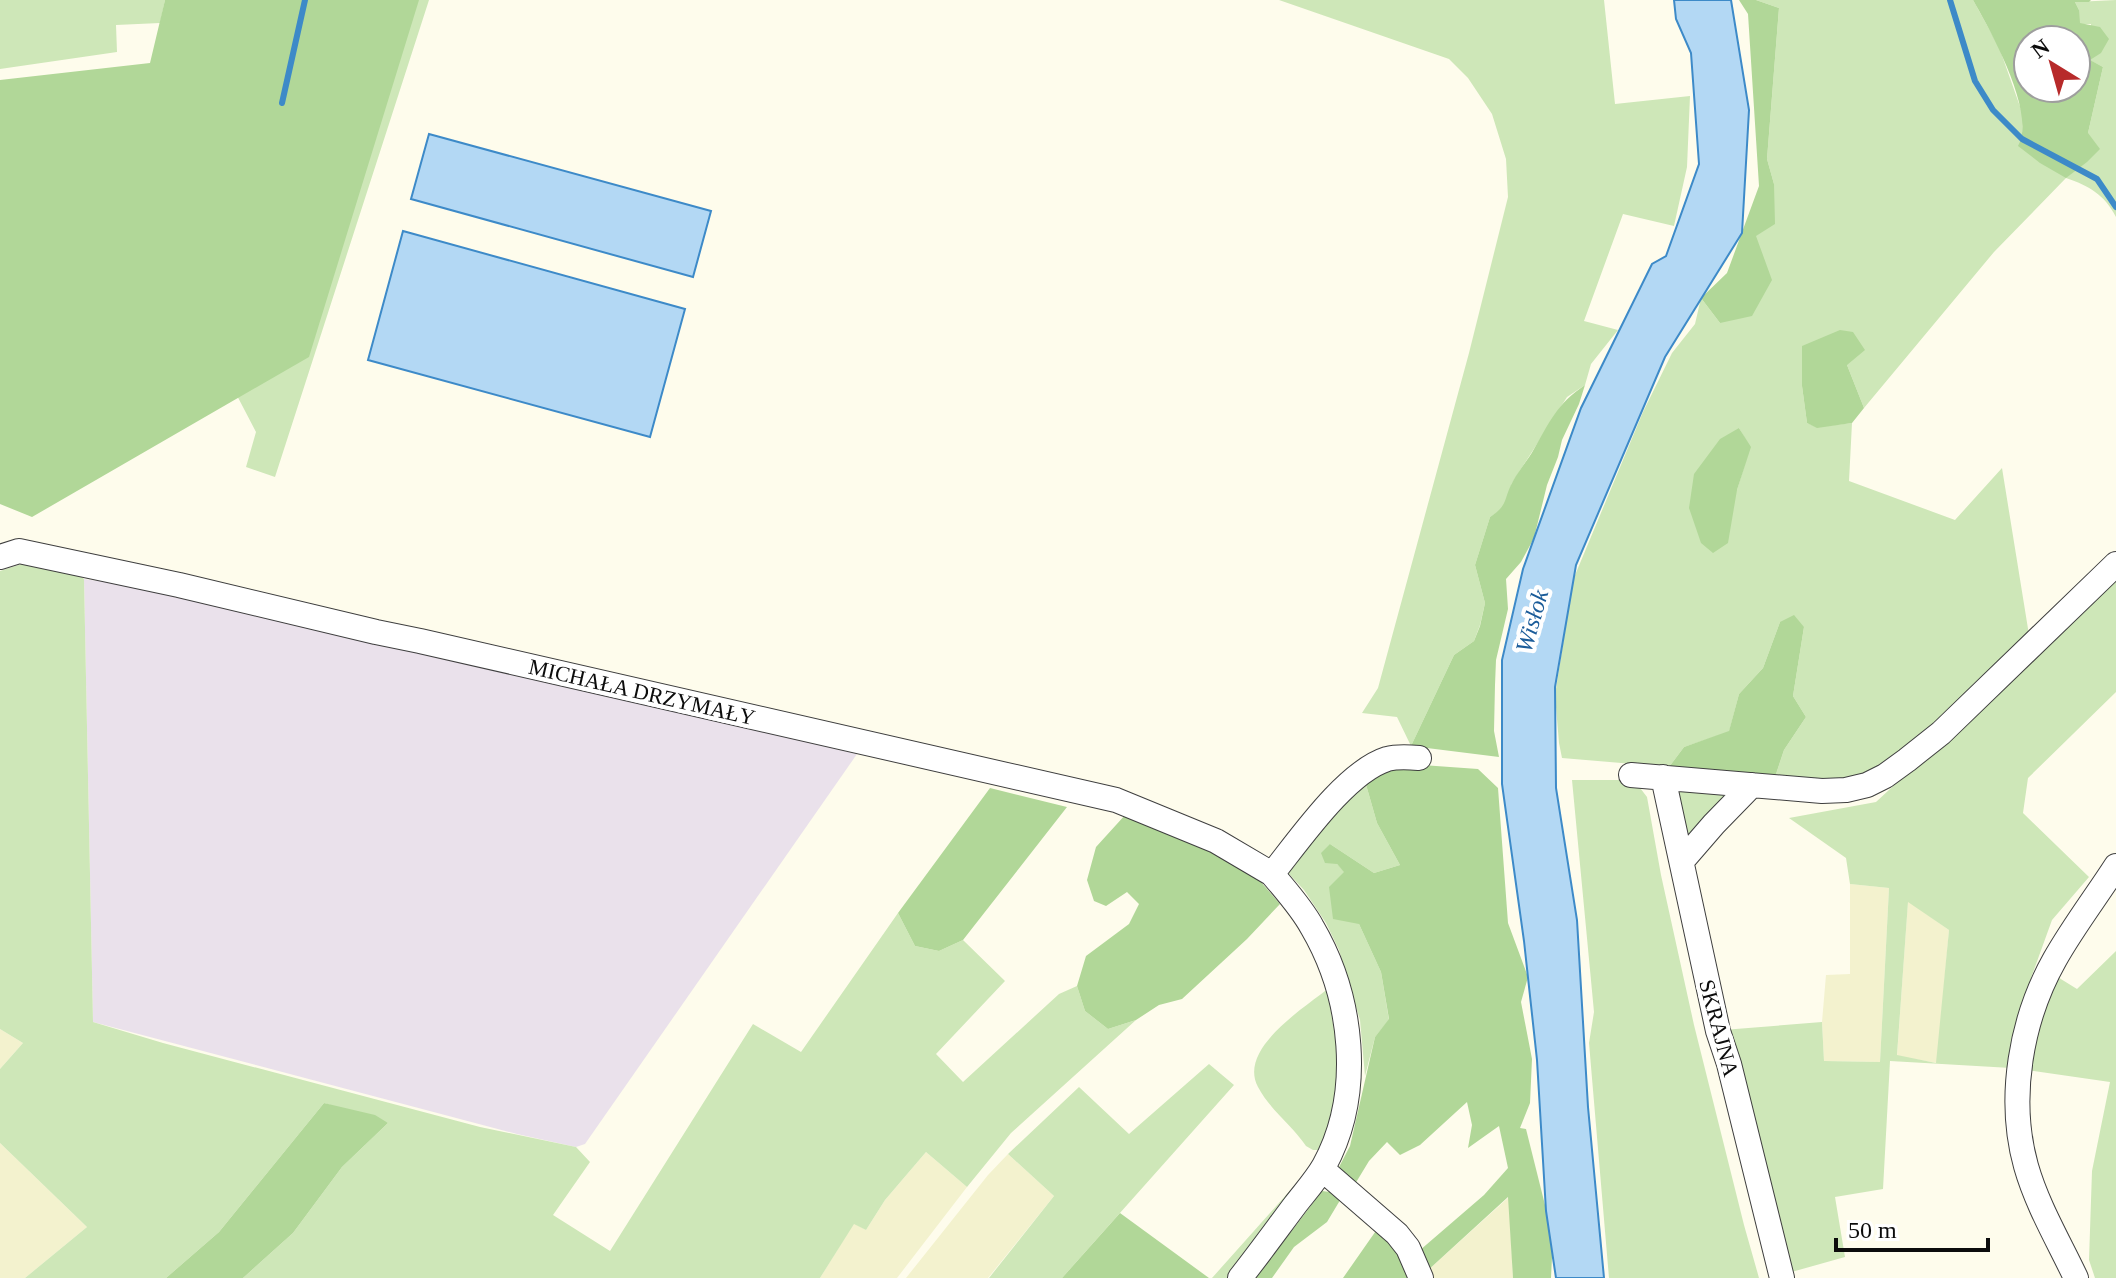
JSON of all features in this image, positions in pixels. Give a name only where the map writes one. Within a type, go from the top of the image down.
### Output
[{"type":"street","name":"MICHAŁA DRZYMAŁY","points":[[0,557],[19,551],[159,581],[1116,800],[1216,841],[1272,874],[1314,929],[1338,987],[1346,1022],[1349,1060],[1343,1119],[1336,1141],[1322,1169],[1240,1278]]},
{"type":"street","points":[[1631,775],[1822,791],[1867,785],[1885,776],[1941,733],[2116,564]]},
{"type":"street","points":[[1272,874],[1358,775],[1389,758],[1419,758]]},
{"type":"street","name":"SKRAJNA","points":[[1663,777],[1698,946],[1782,1278]]},
{"type":"street","points":[[1682,861],[1752,785]]},
{"type":"street","points":[[2076,1278],[2026,1167],[2017,1097],[2024,1039],[2037,995],[2055,958],[2116,866]]},
{"type":"street","points":[[1322,1169],[1397,1234],[1408,1248],[1421,1278]]},
{"type":"shaded area","points":[[84,579],[177,592],[857,754],[585,1144],[576,1147],[517,1134],[93,1022]]},
{"type":"green space","points":[[0,0],[165,0],[160,23],[116,25],[117,52],[0,69]]},
{"type":"green space","points":[[165,0],[419,0],[309,357],[32,517],[0,504],[0,80],[150,63]]},
{"type":"green space","points":[[404,0],[429,0],[275,477],[246,467],[256,432],[232,386]]},
{"type":"green space","points":[[1279,0],[1604,0],[1615,104],[1690,96],[1687,167],[1674,226],[1623,214],[1584,321],[1618,330],[1591,364],[1585,385],[1567,397],[1512,483],[1503,509],[1490,517],[1475,565],[1485,603],[1480,625],[1474,641],[1454,655],[1411,746],[1397,717],[1362,713],[1378,688],[1469,353],[1508,197],[1506,159],[1492,114],[1468,78],[1449,59]]},
{"type":"green space","points":[[1739,0],[1756,0],[1779,8],[1767,159],[1774,184],[1775,224],[1756,236],[1772,280],[1752,316],[1720,323],[1701,298],[1727,273],[1759,186],[1748,14]]},
{"type":"green space","points":[[1756,0],[1973,0],[1999,47],[2012,84],[2012,104],[2019,104],[2023,115],[2022,139],[2088,133],[2103,67],[2092,62],[2092,24],[2079,24],[2079,10],[2075,2],[2116,0],[2116,217],[2095,192],[2066,178],[1994,252],[1864,408],[1847,365],[1802,346],[1802,386],[1807,423],[1817,427],[1852,423],[1849,481],[1955,520],[2002,468],[2030,641],[1919,740],[1862,781],[1774,780],[1784,750],[1806,717],[1793,696],[1804,627],[1780,622],[1763,668],[1739,694],[1729,732],[1684,747],[1669,767],[1562,758],[1555,695],[1573,580],[1643,412],[1672,353],[1695,324],[1701,298],[1720,323],[1774,184],[1767,159],[1779,8]],"holes":[[[1739,428],[1750,447],[1737,490]]]},
{"type":"green space","points":[[1973,0],[2091,0],[2075,2],[2080,23],[2085,24],[2012,24],[2012,80]]},
{"type":"green space","points":[[2092,25],[2100,27],[2109,39],[2101,53],[2092,59]]},
{"type":"green space","points":[[2092,61],[2103,67],[2088,133],[2100,149],[2066,178],[2018,146],[2022,131],[2019,104],[2092,104]]},
{"type":"green space","points":[[1840,330],[1853,332],[1865,350],[1847,365],[1864,408],[1852,423],[1817,428],[1807,423],[1802,386],[1802,346]]},
{"type":"green space","points":[[1585,385],[1547,485],[1534,538],[1521,562],[1506,579],[1508,609],[1496,660],[1495,685],[1494,731],[1499,757],[1411,746],[1454,655],[1474,641],[1480,626],[1485,603],[1475,565],[1490,517],[1503,505],[1513,481],[1555,414],[1567,399]]},
{"type":"green space","points":[[1739,428],[1751,447],[1737,490],[1728,543],[1713,553],[1701,543],[1689,508],[1694,474],[1720,439]]},
{"type":"green space","points":[[31,561],[72,569],[84,579],[93,1022],[480,1127],[576,1147],[590,1162],[553,1215],[610,1251],[753,1024],[801,1052],[898,913],[915,946],[939,951],[963,940],[1005,981],[936,1054],[963,1082],[1059,994],[1077,986],[1085,1011],[1108,1029],[1136,1020],[1011,1133],[967,1187],[926,1152],[885,1200],[866,1230],[854,1224],[820,1278],[243,1278],[293,1233],[342,1167],[388,1123],[324,1103],[219,1232],[166,1278],[25,1278],[87,1227],[0,1143],[0,1069],[23,1043],[0,1029],[0,571]]},
{"type":"green space","points":[[2116,580],[2116,692],[2028,778],[2023,813],[2089,877],[2052,920],[2031,978],[2034,981],[2011,1068],[1890,1061],[1883,1189],[1835,1197],[1845,1257],[1788,1273],[1723,1030],[1822,1022],[1824,1061],[1880,1062],[1889,888],[1850,884],[1846,858],[1789,818],[1876,802]],"holes":[[[1908,902],[1949,930],[1936,1063],[1897,1055]]]},
{"type":"green space","points":[[1794,615],[1804,627],[1793,696],[1806,717],[1784,750],[1774,780],[1669,767],[1684,747],[1729,731],[1739,694],[1763,668],[1780,622]]},
{"type":"green space","points":[[1422,765],[1478,769],[1498,788],[1508,923],[1528,977],[1521,1002],[1532,1059],[1530,1103],[1520,1128],[1526,1129],[1553,1237],[1551,1278],[1513,1278],[1508,1197],[1426,1272],[1419,1251],[1484,1195],[1508,1168],[1499,1126],[1468,1148],[1472,1125],[1467,1102],[1420,1145],[1400,1155],[1387,1142],[1369,1161],[1352,1189],[1338,1169],[1350,1146],[1375,1037],[1389,1019],[1381,972],[1359,924],[1333,919],[1329,887],[1344,872],[1337,864],[1325,863],[1321,853],[1330,844],[1374,873],[1400,865],[1377,823],[1365,781],[1395,768]]},
{"type":"green space","points":[[1572,780],[1634,780],[1647,797],[1694,1025],[1759,1278],[1609,1278],[1589,1043],[1594,1012]]},
{"type":"green space","points":[[1365,781],[1377,823],[1400,865],[1374,873],[1330,844],[1337,864],[1345,872],[1359,924],[1381,972],[1389,1020],[1375,1037],[1365,1076],[1360,1020],[1339,950],[1326,923],[1289,874],[1288,863]]},
{"type":"green space","points":[[990,788],[1067,807],[963,940],[939,951],[915,946],[898,913]]},
{"type":"green space","points":[[1673,790],[1729,791],[1690,843]]},
{"type":"green space","points":[[1126,814],[1232,861],[1261,882],[1280,904],[1182,999],[1159,1005],[1136,1020],[1108,1029],[1085,1011],[1077,986],[1086,956],[1129,924],[1139,904],[1127,892],[1106,906],[1094,901],[1087,880],[1096,847]]},
{"type":"green space","points":[[1850,884],[1889,888],[1880,1062],[1824,1061],[1822,1022],[1826,975],[1850,974]]},
{"type":"green space","points":[[1908,901],[1949,930],[1937,1063],[1897,1056]]},
{"type":"green space","points":[[2116,951],[2116,1278],[2095,1278],[2089,1260],[2092,1171],[2110,1082],[2027,1070],[2029,1041],[2056,976],[2077,989]]},
{"type":"green space","points":[[1325,991],[1335,1037],[1338,1068],[1336,1099],[1321,1150],[1313,1150],[1269,1103],[1258,1087],[1254,1073],[1264,1045],[1275,1032]]},
{"type":"green space","points":[[0,1029],[23,1043],[0,1069]]},
{"type":"green space","points":[[1209,1064],[1234,1085],[1062,1278],[989,1278],[1054,1196],[1008,1154],[1079,1087],[1129,1134]]},
{"type":"green space","points":[[324,1103],[375,1115],[388,1123],[342,1167],[293,1233],[243,1278],[166,1278],[219,1232]]},
{"type":"green space","points":[[0,1143],[87,1227],[25,1278],[0,1278]]},
{"type":"green space","points":[[926,1152],[967,1187],[897,1278],[820,1278],[854,1223],[866,1230],[885,1200]]},
{"type":"green space","points":[[1008,1154],[1054,1196],[988,1278],[906,1278],[988,1175]]},
{"type":"green space","points":[[1303,1176],[1298,1188],[1234,1278],[1212,1278]]},
{"type":"green space","points":[[1322,1191],[1342,1197],[1327,1222],[1294,1247],[1272,1278],[1256,1278]]},
{"type":"green space","points":[[1509,1197],[1513,1278],[1429,1278],[1426,1272]]},
{"type":"green space","points":[[1120,1213],[1209,1278],[1062,1278]]},
{"type":"green space","points":[[1380,1225],[1414,1278],[1343,1278]]},
{"type":"water","name":"Wisłok","points":[[1674,0],[1731,0],[1749,110],[1742,233],[1665,357],[1576,565],[1555,687],[1556,788],[1577,920],[1588,1107],[1604,1278],[1556,1278],[1546,1211],[1537,1060],[1524,941],[1502,784],[1502,660],[1523,569],[1581,408],[1652,264],[1666,256],[1699,164],[1691,53],[1676,19]]},
{"type":"water","points":[[429,134],[711,211],[693,277],[411,199]]},
{"type":"water","points":[[403,231],[685,309],[650,437],[368,360]]},
{"type":"waterway","points":[[282,103],[305,0]]},
{"type":"waterway","points":[[1950,0],[1975,81],[1993,110],[2022,139],[2097,179],[2116,207]]}]
